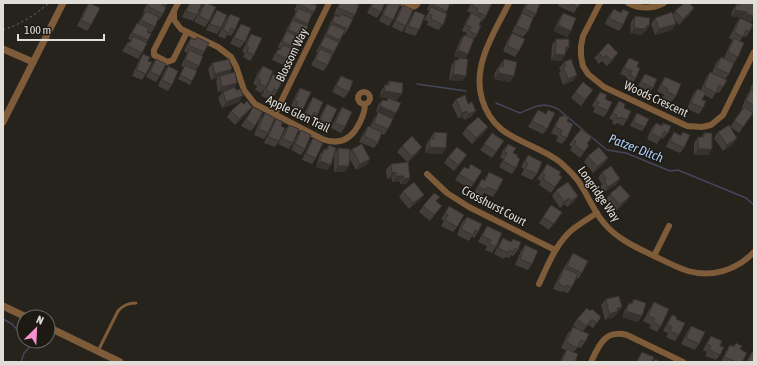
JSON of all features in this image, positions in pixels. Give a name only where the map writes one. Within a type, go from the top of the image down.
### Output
[{"type":"street","points":[[3,122],[63,3]]},
{"type":"street","points":[[178,3],[154,50],[154,55],[168,62],[173,60],[187,32]]},
{"type":"street","name":"Blossom Way","points":[[274,115],[329,3]]},
{"type":"street","points":[[402,3],[411,7],[418,3]]},
{"type":"street","name":"Longridge Way","points":[[509,3],[485,52],[479,72],[479,85],[482,101],[490,117],[501,129],[515,139],[548,154],[569,170],[582,185],[603,223],[620,237],[654,256],[688,271],[700,273],[722,272],[741,263],[754,252]]},
{"type":"street","name":"Woods Crescent","points":[[600,3],[583,36],[581,46],[583,66],[588,74],[604,87],[687,126],[702,127],[710,125],[723,116],[754,52]]},
{"type":"street","points":[[628,3],[644,8],[657,6],[664,3]]},
{"type":"street","name":"Apple Glen Trail","points":[[174,11],[174,20],[177,25],[187,32],[225,51],[231,57],[236,66],[244,90],[250,100],[258,107],[322,139],[329,142],[338,142],[350,137],[356,129],[365,109],[365,104]]},
{"type":"street","points":[[3,49],[33,62]]},
{"type":"street","name":"Crosshurst Court","points":[[427,174],[447,194],[469,208],[555,250]]},
{"type":"street","points":[[539,284],[555,250],[572,230],[597,213]]},
{"type":"street","points":[[654,256],[669,226]]},
{"type":"street","points":[[3,306],[16,312]]},
{"type":"street","points":[[56,331],[120,362]]},
{"type":"street","points":[[591,362],[598,347],[604,339],[608,336],[620,333],[683,362]]},
{"type":"lane","points":[[98,351],[118,311],[122,306],[128,303],[136,303]]},
{"type":"path","points":[[3,30],[15,26],[32,16],[49,3]]},
{"type":"building","points":[[89,3],[100,8],[91,25],[81,20]]},
{"type":"building","points":[[149,3],[163,3],[162,5],[166,7],[163,14],[147,6]]},
{"type":"building","points":[[190,3],[202,3],[197,15],[186,11]]},
{"type":"building","points":[[205,3],[216,7],[209,21],[199,16]]},
{"type":"building","points":[[314,3],[313,4],[317,6],[314,12],[298,4]]},
{"type":"building","points":[[340,3],[355,3],[359,5],[355,15],[338,8]]},
{"type":"building","points":[[373,3],[385,3],[381,12],[371,7]]},
{"type":"building","points":[[388,3],[401,3],[393,20],[383,15]]},
{"type":"building","points":[[431,3],[450,3],[447,11]]},
{"type":"building","points":[[473,3],[492,3],[486,16],[477,12],[478,9],[472,5]]},
{"type":"building","points":[[528,3],[540,3],[536,14],[525,9]]},
{"type":"building","points":[[569,3],[580,3],[578,7]]},
{"type":"building","points":[[684,3],[689,3],[694,8],[683,19],[675,11]]},
{"type":"building","points":[[739,3],[753,3],[754,16],[747,14],[747,12],[735,10],[736,5],[739,6]]},
{"type":"building","points":[[403,5],[413,10],[406,26],[396,21]]},
{"type":"building","points":[[431,7],[447,14],[443,25],[431,19],[432,15],[428,14]]},
{"type":"building","points":[[298,8],[312,14],[308,24],[294,18]]},
{"type":"building","points":[[614,9],[621,13],[623,9],[629,12],[623,25],[609,18]]},
{"type":"building","points":[[217,10],[227,15],[221,28],[210,24]]},
{"type":"building","points":[[146,11],[159,17],[155,27],[141,20]]},
{"type":"building","points":[[415,11],[425,15],[419,30],[408,26]]},
{"type":"building","points":[[672,12],[676,24],[659,29],[655,18]]},
{"type":"building","points":[[471,13],[482,18],[479,25],[481,26],[477,35],[469,31],[471,27],[466,25]]},
{"type":"building","points":[[522,13],[533,18],[528,31],[516,26]]},
{"type":"building","points":[[563,13],[576,18],[571,31],[558,25]]},
{"type":"building","points":[[230,14],[240,18],[235,30],[231,28],[229,33],[223,30]]},
{"type":"building","points":[[341,14],[353,19],[348,29],[332,22],[335,15],[339,17]]},
{"type":"building","points":[[635,16],[650,18],[649,26],[646,26],[646,29],[634,28]]},
{"type":"building","points":[[740,18],[753,24],[750,31],[746,30],[743,37],[734,32]]},
{"type":"building","points":[[292,20],[308,26],[304,36],[288,30]]},
{"type":"building","points":[[137,23],[149,28],[147,32],[151,34],[148,40],[132,33]]},
{"type":"building","points":[[241,24],[251,28],[245,42],[234,38]]},
{"type":"building","points":[[331,24],[345,30],[340,40],[326,34]]},
{"type":"building","points":[[287,31],[302,39],[297,49],[282,41]]},
{"type":"building","points":[[512,33],[525,39],[519,51],[507,46]]},
{"type":"building","points":[[251,34],[262,38],[254,55],[247,52],[249,47],[246,46]]},
{"type":"building","points":[[464,35],[474,39],[468,54],[458,50]]},
{"type":"building","points":[[133,36],[147,43],[142,53],[126,45],[128,42],[130,43]]},
{"type":"building","points":[[325,36],[339,42],[334,52],[320,46]]},
{"type":"building","points":[[197,37],[209,43],[204,52],[188,45],[191,38],[195,40]]},
{"type":"building","points":[[734,38],[744,43],[738,57],[728,52]]},
{"type":"building","points":[[556,39],[569,39],[569,47],[566,47],[565,55],[555,54]]},
{"type":"building","points":[[608,43],[618,53],[611,60],[606,55],[604,58],[599,53]]},
{"type":"building","points":[[283,45],[295,50],[290,60],[276,54],[278,49],[280,50]]},
{"type":"building","points":[[320,49],[332,54],[328,65],[315,60]]},
{"type":"building","points":[[189,50],[203,56],[199,66],[185,60]]},
{"type":"building","points":[[143,54],[150,57],[148,61],[152,62],[146,74],[136,70]]},
{"type":"building","points":[[721,57],[734,63],[729,74],[716,68]]},
{"type":"building","points":[[459,58],[468,59],[466,76],[453,74],[455,60],[459,60]]},
{"type":"building","points":[[629,58],[639,62],[637,67],[640,68],[636,78],[630,75],[632,71],[624,68]]},
{"type":"building","points":[[156,59],[166,64],[160,76],[150,72]]},
{"type":"building","points":[[229,59],[232,69],[215,74],[212,63]]},
{"type":"building","points":[[504,59],[517,62],[514,76],[498,73],[499,66],[503,67]]},
{"type":"building","points":[[571,59],[577,75],[568,79],[563,67],[566,66],[564,62]]},
{"type":"building","points":[[185,65],[197,71],[192,81],[180,75]]},
{"type":"building","points":[[168,66],[178,71],[172,85],[162,80]]},
{"type":"building","points":[[263,66],[273,71],[266,87],[259,84],[261,80],[257,78]]},
{"type":"building","points":[[235,72],[237,83],[222,87],[220,76]]},
{"type":"building","points":[[710,72],[727,80],[723,87],[719,85],[716,93],[704,87]]},
{"type":"building","points":[[273,74],[283,79],[278,90],[274,89],[272,93],[266,90]]},
{"type":"building","points":[[645,74],[657,79],[653,88],[641,82]]},
{"type":"building","points":[[341,76],[353,81],[349,92],[336,86]]},
{"type":"building","points":[[665,77],[681,84],[676,96],[667,92],[668,89],[661,85]]},
{"type":"building","points":[[389,81],[403,83],[402,94],[384,91],[385,85],[389,85]]},
{"type":"building","points":[[583,82],[593,90],[585,100],[575,92]]},
{"type":"building","points":[[235,87],[236,90],[241,89],[243,96],[226,102],[223,92]]},
{"type":"building","points":[[300,88],[311,92],[303,109],[296,105],[298,102],[295,100]]},
{"type":"building","points":[[697,89],[706,92],[702,100],[706,101],[703,108],[691,103]]},
{"type":"building","points":[[751,89],[754,90],[754,105],[746,101]]},
{"type":"building","points":[[600,92],[607,95],[605,99],[612,102],[608,111],[597,106],[599,102],[596,100]]},
{"type":"building","points":[[465,95],[468,104],[472,102],[476,111],[468,114],[467,111],[462,113],[456,99]]},
{"type":"building","points":[[313,97],[323,102],[318,114],[314,112],[312,116],[306,113]]},
{"type":"building","points":[[388,98],[401,103],[396,113],[380,106],[382,100],[387,101]]},
{"type":"building","points":[[247,101],[252,107],[239,119],[231,111],[241,102],[244,104]]},
{"type":"building","points":[[619,101],[625,104],[624,108],[631,111],[627,120],[620,117],[619,119],[616,117],[617,115],[613,113]]},
{"type":"building","points":[[327,104],[337,109],[330,124],[320,120]]},
{"type":"building","points":[[253,107],[263,112],[255,126],[246,120]]},
{"type":"building","points":[[342,107],[352,112],[345,127],[335,123]]},
{"type":"building","points":[[744,107],[753,113],[743,127],[734,121]]},
{"type":"building","points":[[538,110],[546,114],[548,110],[555,113],[547,129],[532,121]]},
{"type":"building","points":[[378,112],[393,119],[388,129],[374,123]]},
{"type":"building","points":[[265,113],[275,118],[268,133],[258,129]]},
{"type":"building","points":[[637,113],[649,119],[645,127],[633,122]]},
{"type":"building","points":[[563,115],[569,117],[567,121],[573,124],[567,138],[560,135],[562,130],[555,127],[560,116],[562,117]]},
{"type":"building","points":[[478,117],[488,127],[476,138],[466,128]]},
{"type":"building","points":[[276,119],[283,122],[281,126],[285,128],[279,141],[268,137]]},
{"type":"building","points":[[656,123],[662,126],[663,123],[671,126],[668,133],[664,132],[661,138],[651,133]]},
{"type":"building","points":[[289,125],[299,129],[293,143],[283,139]]},
{"type":"building","points":[[729,125],[737,138],[727,145],[718,132]]},
{"type":"building","points":[[368,126],[382,132],[378,143],[364,136]]},
{"type":"building","points":[[581,129],[592,137],[584,152],[574,144],[576,142],[573,139]]},
{"type":"building","points":[[301,130],[311,135],[305,149],[295,144]]},
{"type":"building","points":[[434,132],[447,133],[446,148],[429,147],[430,139],[434,139]]},
{"type":"building","points":[[674,132],[681,136],[683,132],[690,135],[684,148],[670,141]]},
{"type":"building","points":[[492,133],[504,141],[496,152],[484,144]]},
{"type":"building","points":[[704,133],[712,133],[712,149],[698,149],[698,137],[704,137]]},
{"type":"building","points":[[412,136],[422,147],[412,157],[402,146]]},
{"type":"building","points":[[313,138],[323,143],[316,158],[306,154]]},
{"type":"building","points":[[362,144],[370,159],[360,164],[352,149]]},
{"type":"building","points":[[508,144],[516,148],[513,153],[518,155],[517,157],[520,159],[516,168],[503,161],[507,153],[504,152]]},
{"type":"building","points":[[329,145],[336,148],[331,165],[320,161],[324,149],[327,150]]},
{"type":"building","points":[[457,147],[467,155],[458,165],[448,157]]},
{"type":"building","points":[[599,147],[608,158],[597,167],[588,156]]},
{"type":"building","points":[[338,148],[350,149],[349,166],[338,166]]},
{"type":"building","points":[[528,155],[542,162],[537,174],[525,169],[528,163],[525,162]]},
{"type":"building","points":[[408,162],[410,178],[404,179],[404,176],[396,176],[396,172],[392,173],[391,164]]},
{"type":"building","points":[[471,164],[482,171],[474,183],[459,174],[464,167],[468,169]]},
{"type":"building","points":[[547,164],[561,172],[559,175],[562,177],[555,187],[543,179],[545,175],[542,173]]},
{"type":"building","points":[[611,166],[620,179],[608,187],[604,181],[606,179],[602,172]]},
{"type":"building","points":[[489,172],[503,179],[497,191],[487,187],[486,190],[478,187],[482,179],[485,181]]},
{"type":"building","points":[[414,182],[424,195],[413,203],[403,191]]},
{"type":"building","points":[[568,182],[578,196],[571,201],[569,198],[564,202],[556,190]]},
{"type":"building","points":[[620,185],[630,196],[620,205],[610,194]]},
{"type":"building","points":[[434,193],[440,197],[436,201],[442,206],[434,215],[423,206]]},
{"type":"building","points":[[551,205],[562,212],[554,224],[543,217]]},
{"type":"building","points":[[449,206],[464,215],[457,227],[445,220],[448,215],[445,213]]},
{"type":"building","points":[[467,217],[482,224],[478,232],[475,230],[473,235],[461,229]]},
{"type":"building","points":[[487,226],[502,233],[496,247],[489,244],[491,240],[482,236]]},
{"type":"building","points":[[503,238],[511,242],[513,239],[521,242],[518,250],[515,248],[513,252],[509,250],[508,253],[498,248]]},
{"type":"building","points":[[525,245],[538,251],[532,264],[520,259]]},
{"type":"building","points":[[573,253],[588,261],[582,273],[567,266]]},
{"type":"building","points":[[564,268],[578,274],[572,287],[566,285],[565,287],[558,283]]},
{"type":"building","points":[[619,296],[622,307],[617,308],[618,311],[609,314],[606,299]]},
{"type":"building","points":[[634,299],[646,303],[642,316],[626,311],[629,303],[632,304]]},
{"type":"building","points":[[654,302],[669,309],[661,326],[653,322],[655,319],[648,315]]},
{"type":"building","points":[[587,308],[590,311],[592,309],[601,317],[597,323],[592,319],[586,326],[577,319]]},
{"type":"building","points":[[672,315],[677,317],[676,319],[685,323],[679,335],[670,331],[672,327],[667,325]]},
{"type":"building","points":[[691,326],[705,332],[699,344],[686,338]]},
{"type":"building","points":[[573,327],[589,334],[585,342],[581,340],[577,348],[566,342]]},
{"type":"building","points":[[711,336],[722,341],[720,346],[724,347],[720,355],[709,350],[711,346],[707,344]]},
{"type":"building","points":[[736,343],[742,346],[740,349],[747,353],[742,362],[736,362],[724,357],[730,345],[734,347]]},
{"type":"building","points":[[567,349],[578,354],[575,362],[562,361]]},
{"type":"building","points":[[642,352],[654,357],[652,362],[637,362]]},
{"type":"building","points":[[752,352],[754,353],[754,362],[747,362]]},
{"type":"building","points":[[655,359],[661,362],[654,362]]},
{"type":"waterway","name":"Patzer Ditch","points":[[417,84],[466,91]]},
{"type":"waterway","name":"Patzer Ditch","points":[[496,103],[520,113],[539,106],[548,105],[558,109],[607,150],[626,153],[670,171],[678,170],[746,198],[754,205]]},
{"type":"waterway","points":[[3,319],[16,328]]},
{"type":"waterway","points":[[21,362],[24,353],[28,349]]}]
